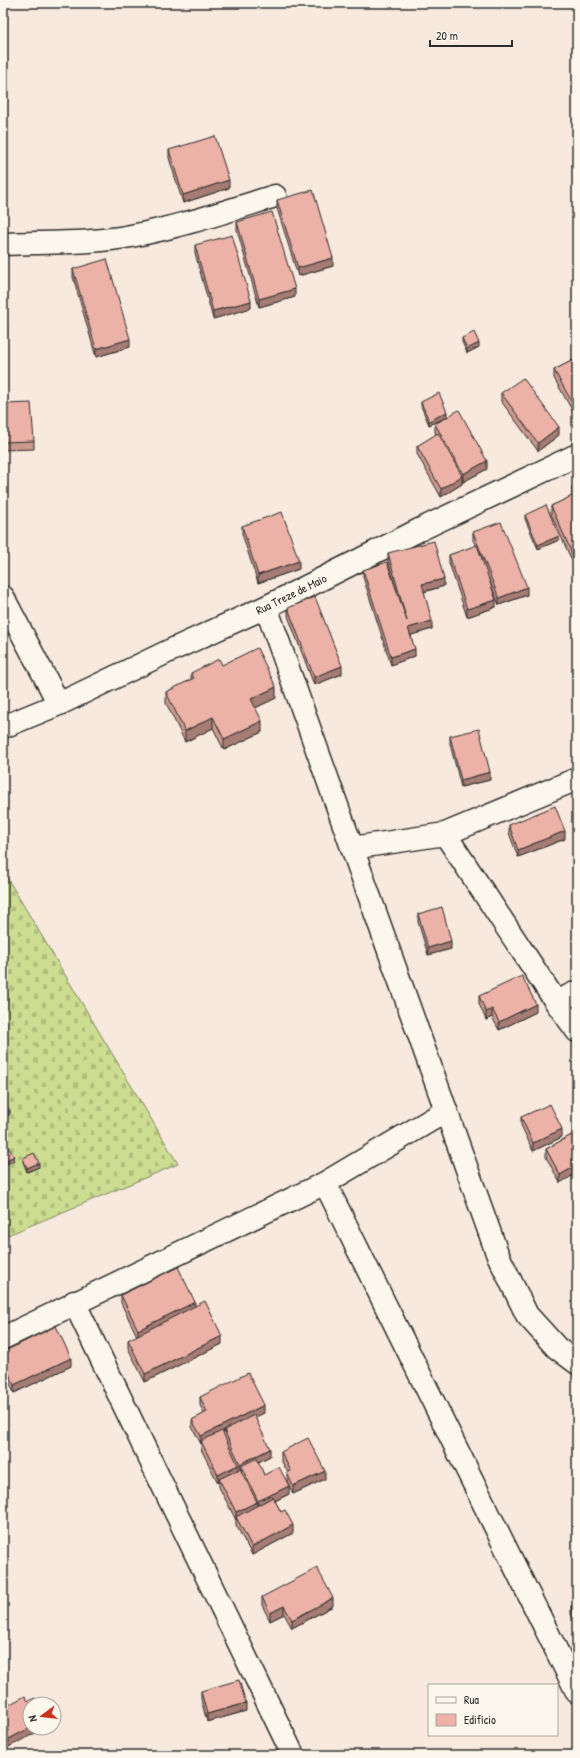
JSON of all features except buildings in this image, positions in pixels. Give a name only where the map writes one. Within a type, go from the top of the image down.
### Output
[{"type":"street","points":[[3,244],[130,237],[205,218],[275,196]]},
{"type":"street","name":"Rua Treze de Maio","points":[[3,727],[59,704],[167,652],[266,607],[419,530],[577,455]]},
{"type":"street","points":[[3,597],[59,704]]},
{"type":"street","points":[[266,607],[497,1253],[527,1314],[557,1348],[577,1363]]},
{"type":"street","points":[[352,848],[445,834],[577,778]]},
{"type":"street","points":[[445,834],[556,1002],[577,1031]]},
{"type":"street","points":[[556,1002],[577,992]]},
{"type":"street","points":[[3,1338],[74,1302],[325,1183],[446,1111]]},
{"type":"street","points":[[325,1183],[577,1692]]},
{"type":"street","points":[[74,1302],[293,1755]]},
{"type":"green space","points":[[3,871],[178,1164],[3,1237]]}]
